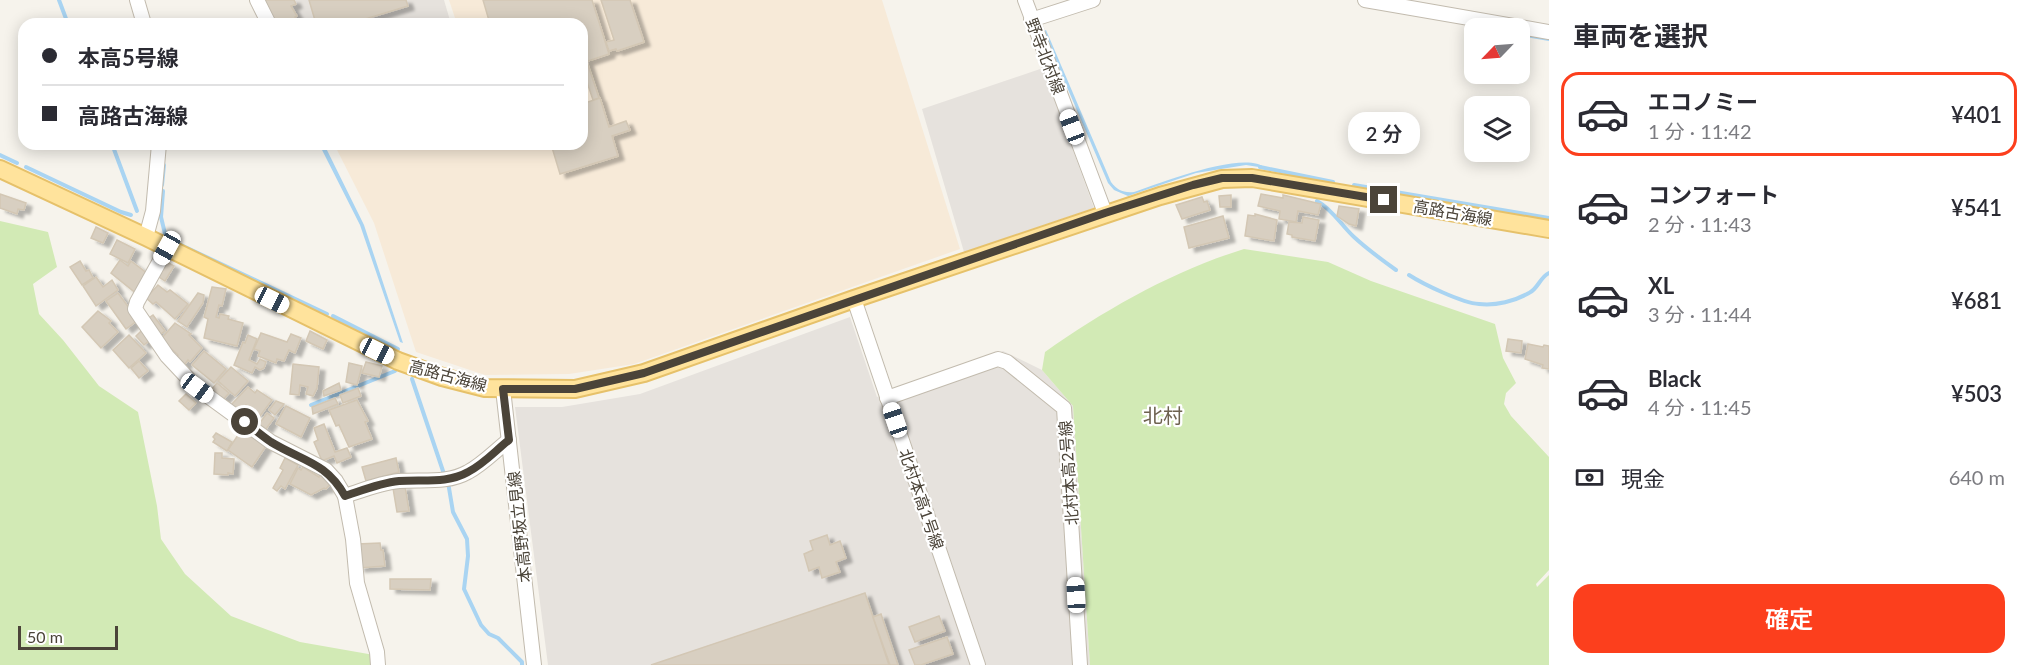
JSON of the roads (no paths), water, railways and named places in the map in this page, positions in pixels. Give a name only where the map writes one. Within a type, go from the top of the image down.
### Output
[{"type":"main road","name":"高路古海線","points":[[0,169],[146,237],[398,361],[442,377],[484,388],[503,389],[575,389],[644,373],[1105,213],[1222,178],[1252,178],[1549,229]]},
{"type":"street","points":[[137,0],[142,18]]},
{"type":"street","points":[[257,0],[266,18]]},
{"type":"street","name":"野寺北村線","points":[[1025,0],[1105,213]]},
{"type":"street","points":[[1031,20],[1093,0]]},
{"type":"street","points":[[1365,0],[1549,32]]},
{"type":"street","points":[[146,237],[153,211],[158,150]]},
{"type":"street","points":[[167,248],[135,309],[167,356],[197,388],[270,442],[326,470],[336,481],[345,496],[353,539],[357,583],[377,652],[378,665]]},
{"type":"street","name":"北村本高1号線","points":[[854,299],[978,665]]},
{"type":"street","name":"北村本高2号線","points":[[888,398],[998,359],[1007,362],[1064,408],[1080,665]]},
{"type":"street","name":"本高野坂立見線","points":[[503,389],[534,665]]},
{"type":"street","points":[[345,496],[382,484],[400,481],[435,481],[468,473],[509,440]]},
{"type":"water","points":[[1046,30],[1111,182],[1118,189],[1134,192],[1221,165],[1255,163],[1265,168],[1246,165],[1196,173],[1128,196],[1114,190],[1108,183],[1043,31]]},
{"type":"water","points":[[322,150],[327,150],[364,225],[403,343],[400,342],[360,225]]},
{"type":"waterway","points":[[59,0],[66,18]]},
{"type":"waterway","points":[[1530,36],[1549,39]]},
{"type":"waterway","points":[[114,150],[137,211]]},
{"type":"waterway","points":[[0,155],[17,163]]},
{"type":"waterway","points":[[162,185],[164,165]]},
{"type":"waterway","points":[[26,167],[131,215]]},
{"type":"waterway","points":[[1260,167],[1333,182]]},
{"type":"waterway","points":[[1354,185],[1549,218]]},
{"type":"waterway","points":[[163,191],[161,217],[166,238],[327,314]]},
{"type":"waterway","points":[[1317,201],[1327,208],[1359,241],[1396,270]]},
{"type":"waterway","points":[[1409,275],[1453,297],[1472,303],[1492,304],[1512,301],[1524,296],[1535,289],[1543,277],[1549,273]]},
{"type":"waterway","points":[[333,316],[398,349]]},
{"type":"waterway","points":[[311,405],[395,371]]},
{"type":"waterway","points":[[412,379],[444,474]]},
{"type":"waterway","points":[[448,482],[453,512],[467,539],[468,556],[464,589],[481,625],[489,634],[498,638],[522,662],[522,665]]},
{"type":"district","name":"北村","points":[[1163,415]]}]
